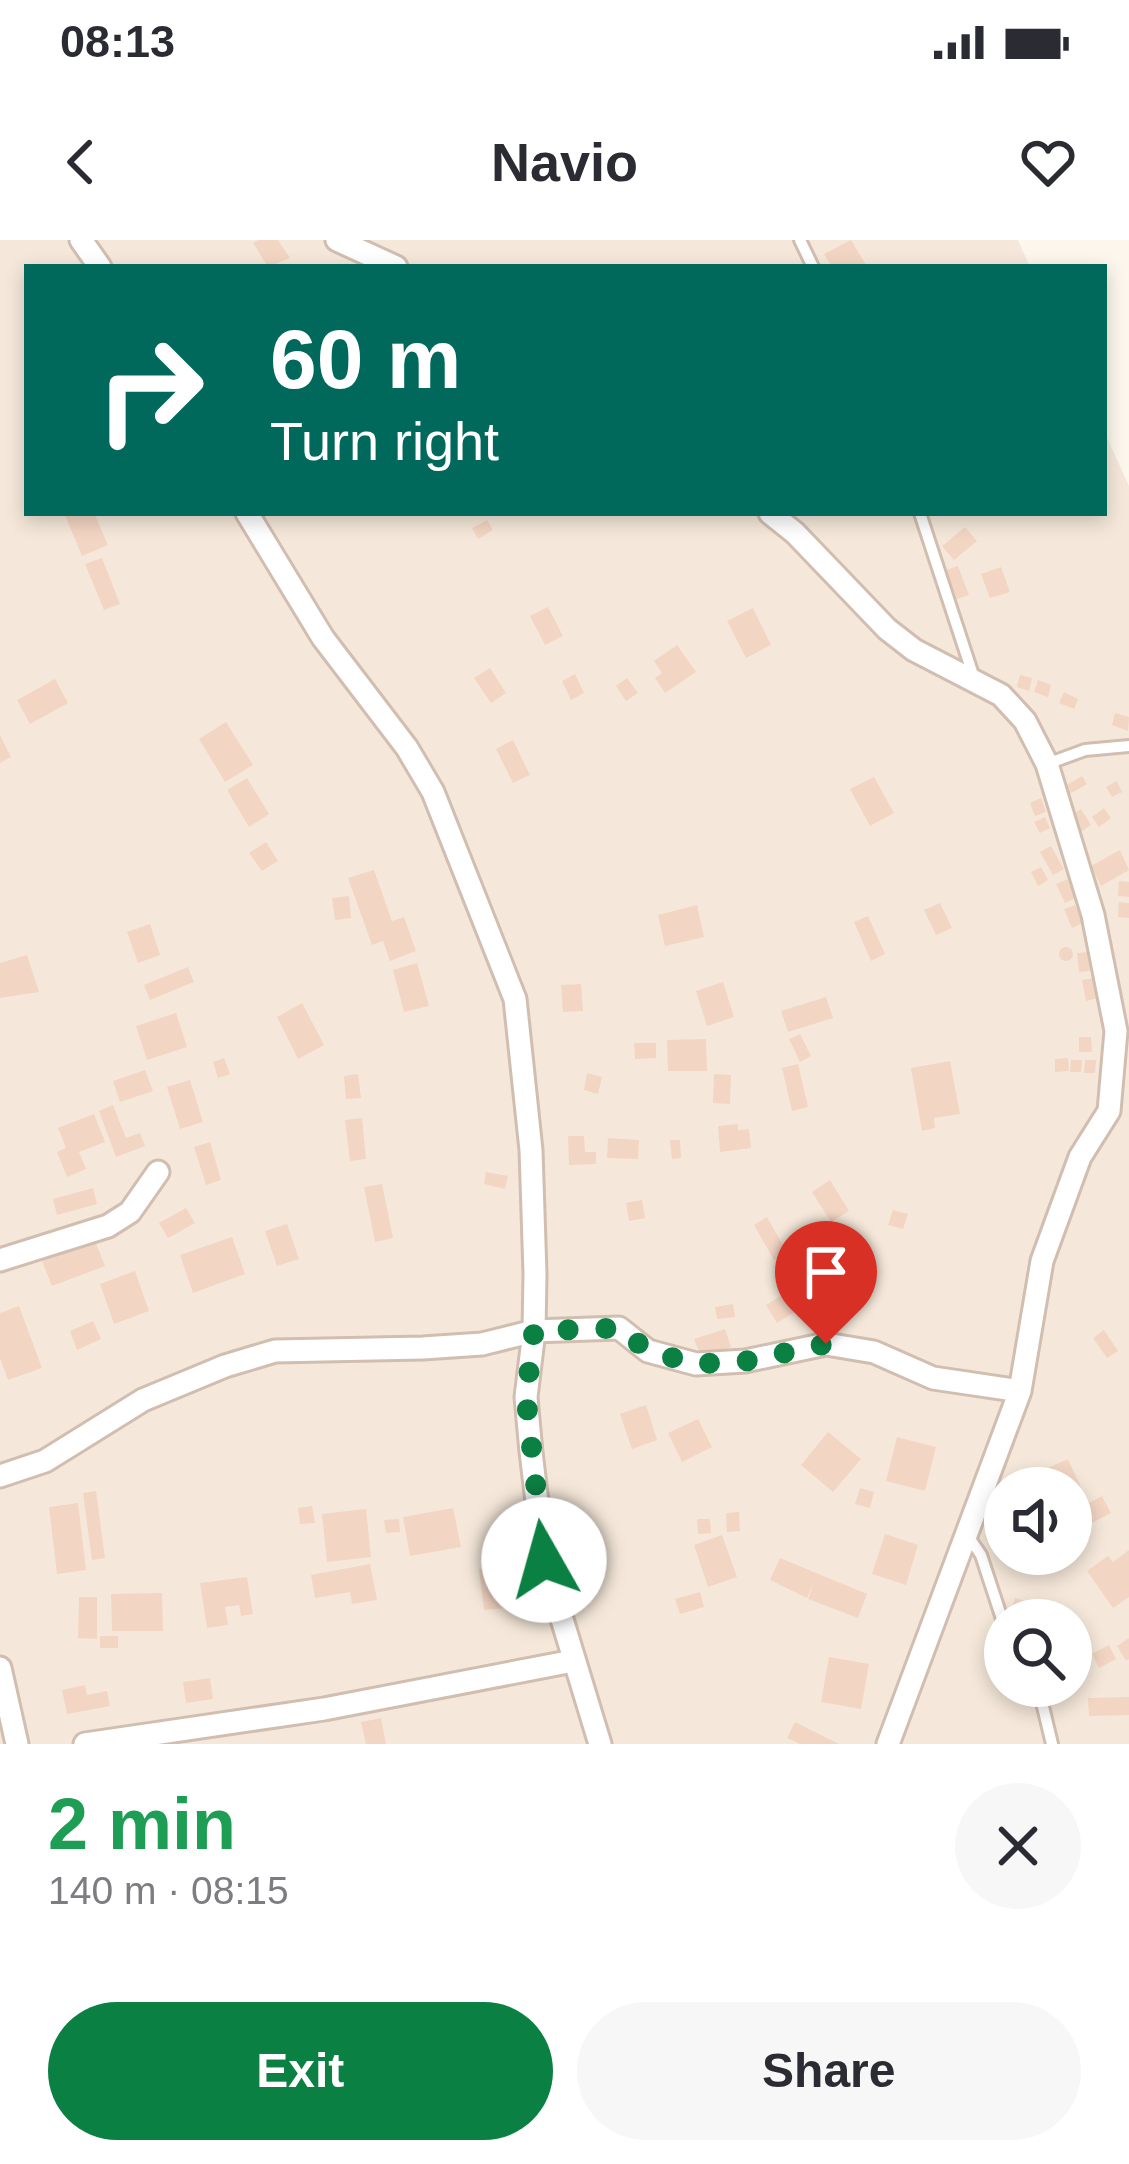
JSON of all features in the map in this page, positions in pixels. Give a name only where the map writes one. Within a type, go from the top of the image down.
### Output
[{"type":"street","points":[[337,240],[389,264]]},
{"type":"street","points":[[249,516],[322,638],[365,690],[433,792],[515,999],[531,1150],[534,1331],[526,1397],[531,1452],[544,1560],[600,1744]]},
{"type":"street","points":[[774,516],[887,629],[914,650],[1001,695],[1025,721],[1047,764],[1093,915],[1116,1031],[1109,1111],[1080,1157],[1042,1261],[1020,1391],[888,1744]]},
{"type":"street","points":[[0,1260],[108,1226],[130,1212],[158,1172]]},
{"type":"street","points":[[0,1476],[45,1461],[142,1400],[225,1366],[275,1352],[482,1344],[534,1331],[619,1328],[648,1351],[696,1364],[746,1361],[826,1344],[874,1352],[933,1378],[1020,1391]]},
{"type":"street","points":[[85,1744],[323,1709],[573,1661]]},
{"type":"street","points":[[0,1668],[17,1744]]},
{"type":"lane","points":[[921,516],[974,678]]},
{"type":"lane","points":[[1047,764],[1085,750],[1129,746]]},
{"type":"lane","points":[[968,1536],[995,1599]]},
{"type":"lane","points":[[1043,1707],[1052,1744]]},
{"type":"shaded area","points":[[0,240],[1018,240],[1029,264],[24,264],[24,516],[1107,516],[1107,438],[1129,486],[1129,1744],[0,1744]]},
{"type":"building","points":[[278,240],[290,258],[266,264],[253,243]]},
{"type":"building","points":[[851,240],[865,264],[830,264],[824,254]]},
{"type":"building","points":[[65,516],[95,516],[108,545],[82,556]]},
{"type":"building","points":[[487,520],[493,530],[478,539],[472,528]]},
{"type":"building","points":[[965,527],[977,541],[954,560],[942,546]]},
{"type":"building","points":[[102,558],[120,604],[104,610],[85,564]]},
{"type":"building","points":[[958,566],[969,595],[957,599],[946,570]]},
{"type":"building","points":[[1001,567],[1010,592],[990,598],[981,574]]},
{"type":"building","points":[[548,607],[563,636],[545,645],[530,616]]},
{"type":"building","points":[[753,608],[771,645],[746,658],[727,621]]},
{"type":"building","points":[[677,645],[696,672],[665,693],[655,678],[662,673],[654,661]]},
{"type":"building","points":[[490,668],[506,693],[491,703],[474,678]]},
{"type":"building","points":[[575,674],[584,693],[571,700],[562,681]]},
{"type":"building","points":[[1020,675],[1032,678],[1029,691],[1017,687]]},
{"type":"building","points":[[627,678],[638,693],[626,701],[616,686]]},
{"type":"building","points":[[55,679],[68,703],[30,724],[17,700]]},
{"type":"building","points":[[1038,680],[1051,685],[1048,697],[1034,692]]},
{"type":"building","points":[[1064,692],[1078,699],[1074,709],[1059,703]]},
{"type":"building","points":[[1115,713],[1129,717],[1128,731],[1112,725]]},
{"type":"building","points":[[226,722],[253,765],[225,782],[199,739]]},
{"type":"building","points":[[0,735],[11,757],[0,763]]},
{"type":"building","points":[[513,740],[530,775],[513,783],[496,749]]},
{"type":"building","points":[[1082,776],[1087,784],[1070,794],[1065,786]]},
{"type":"building","points":[[874,777],[894,813],[870,826],[850,789]]},
{"type":"building","points":[[247,778],[269,814],[249,827],[227,790]]},
{"type":"building","points":[[1117,781],[1122,792],[1112,797],[1106,787]]},
{"type":"building","points":[[1041,798],[1046,812],[1035,816],[1030,803]]},
{"type":"building","points":[[1104,808],[1111,818],[1099,827],[1092,817]]},
{"type":"building","points":[[1081,809],[1091,825],[1075,836],[1069,828],[1076,823],[1071,815]]},
{"type":"building","points":[[1045,817],[1050,828],[1040,833],[1034,822]]},
{"type":"building","points":[[266,842],[278,861],[262,871],[249,853]]},
{"type":"building","points":[[1051,846],[1064,869],[1053,875],[1040,852]]},
{"type":"building","points":[[1120,850],[1129,870],[1101,886],[1091,866]]},
{"type":"building","points":[[1041,867],[1048,880],[1038,886],[1031,872]]},
{"type":"building","points":[[374,870],[392,921],[404,917],[416,951],[390,961],[383,941],[372,945],[348,878]]},
{"type":"building","points":[[1068,879],[1076,898],[1065,903],[1056,884]]},
{"type":"building","points":[[1119,881],[1129,882],[1129,897],[1118,896]]},
{"type":"building","points":[[349,896],[351,918],[335,920],[332,898]]},
{"type":"building","points":[[1119,902],[1129,903],[1129,918],[1118,917]]},
{"type":"building","points":[[940,903],[952,928],[936,935],[924,910]]},
{"type":"building","points":[[697,905],[704,937],[665,946],[658,915]]},
{"type":"building","points":[[1075,905],[1083,923],[1072,928],[1064,909]]},
{"type":"building","points":[[868,916],[885,954],[871,961],[854,922]]},
{"type":"building","points":[[150,924],[160,955],[138,963],[127,932]]},
{"type":"building","points":[[1066,947],[1073,954],[1066,961],[1059,954]]},
{"type":"building","points":[[1088,952],[1090,971],[1079,972],[1077,953]]},
{"type":"building","points":[[27,955],[39,992],[0,998],[0,963]]},
{"type":"building","points":[[417,963],[429,1006],[404,1012],[393,970]]},
{"type":"building","points":[[188,967],[194,982],[150,1000],[144,985]]},
{"type":"building","points":[[1095,978],[1099,998],[1086,1001],[1082,980]]},
{"type":"building","points":[[723,982],[734,1017],[707,1026],[696,991]]},
{"type":"building","points":[[581,984],[583,1011],[563,1012],[561,985]]},
{"type":"building","points":[[826,997],[833,1018],[788,1032],[781,1011]]},
{"type":"building","points":[[302,1003],[324,1045],[298,1059],[277,1017]]},
{"type":"building","points":[[176,1013],[187,1047],[147,1060],[136,1026]]},
{"type":"building","points":[[800,1034],[811,1056],[800,1062],[789,1039]]},
{"type":"building","points":[[1079,1037],[1091,1037],[1092,1052],[1079,1052]]},
{"type":"building","points":[[706,1039],[707,1071],[668,1071],[667,1040]]},
{"type":"building","points":[[634,1043],[656,1043],[656,1058],[635,1059]]},
{"type":"building","points":[[224,1058],[230,1074],[218,1078],[213,1062]]},
{"type":"building","points":[[1068,1058],[1069,1071],[1055,1072],[1055,1059]]},
{"type":"building","points":[[1071,1060],[1082,1060],[1081,1072],[1070,1072]]},
{"type":"building","points":[[1085,1060],[1096,1060],[1095,1073],[1084,1073]]},
{"type":"building","points":[[950,1061],[960,1114],[934,1118],[935,1128],[922,1131],[911,1068]]},
{"type":"building","points":[[798,1064],[808,1107],[792,1111],[782,1068]]},
{"type":"building","points":[[145,1070],[153,1091],[120,1102],[113,1081]]},
{"type":"building","points":[[587,1073],[602,1077],[598,1094],[584,1090]]},
{"type":"building","points":[[358,1074],[361,1098],[346,1099],[344,1076]]},
{"type":"building","points":[[714,1074],[731,1075],[730,1104],[713,1103]]},
{"type":"building","points":[[190,1080],[203,1122],[180,1129],[167,1087]]},
{"type":"building","points":[[113,1105],[126,1138],[140,1133],[145,1146],[116,1157],[99,1111]]},
{"type":"building","points":[[94,1114],[105,1142],[79,1152],[86,1169],[67,1177],[57,1152],[66,1148],[58,1128]]},
{"type":"building","points":[[362,1118],[366,1159],[350,1161],[345,1120]]},
{"type":"building","points":[[738,1124],[738,1130],[749,1129],[751,1148],[720,1152],[718,1126]]},
{"type":"building","points":[[568,1136],[584,1136],[585,1152],[596,1152],[596,1164],[569,1165]]},
{"type":"building","points":[[608,1138],[639,1140],[638,1159],[607,1158]]},
{"type":"building","points":[[670,1140],[680,1140],[681,1158],[672,1159]]},
{"type":"building","points":[[210,1142],[221,1180],[206,1185],[194,1147]]},
{"type":"building","points":[[486,1172],[508,1176],[505,1189],[484,1184]]},
{"type":"building","points":[[830,1180],[849,1211],[831,1222],[812,1192]]},
{"type":"building","points":[[382,1184],[393,1238],[375,1242],[364,1187]]},
{"type":"building","points":[[93,1188],[97,1204],[57,1215],[53,1199]]},
{"type":"building","points":[[642,1200],[645,1218],[629,1221],[626,1203]]},
{"type":"building","points":[[186,1208],[195,1223],[168,1238],[159,1223]]},
{"type":"building","points":[[893,1210],[908,1214],[903,1229],[888,1225]]},
{"type":"building","points":[[767,1217],[787,1252],[774,1260],[754,1225]]},
{"type":"building","points":[[287,1224],[299,1259],[277,1266],[265,1231]]},
{"type":"building","points":[[232,1237],[245,1274],[193,1293],[180,1255]]},
{"type":"building","points":[[95,1241],[105,1266],[52,1286],[42,1261]]},
{"type":"building","points":[[792,1263],[800,1278],[787,1285],[779,1270]]},
{"type":"building","points":[[135,1271],[149,1311],[114,1324],[100,1284]]},
{"type":"building","points":[[795,1287],[806,1305],[777,1323],[766,1305]]},
{"type":"building","points":[[733,1304],[735,1317],[717,1319],[715,1307]]},
{"type":"building","points":[[19,1306],[42,1368],[8,1380],[0,1358],[0,1313]]},
{"type":"building","points":[[93,1321],[101,1339],[77,1350],[70,1331]]},
{"type":"building","points":[[725,1329],[731,1347],[701,1357],[694,1339]]},
{"type":"building","points":[[1104,1330],[1118,1351],[1107,1358],[1093,1338]]},
{"type":"building","points":[[646,1405],[657,1440],[632,1449],[620,1414]]},
{"type":"building","points":[[698,1419],[712,1447],[682,1462],[668,1433]]},
{"type":"building","points":[[828,1432],[861,1459],[833,1492],[801,1465]]},
{"type":"building","points":[[897,1437],[936,1447],[925,1491],[886,1481]]},
{"type":"building","points":[[860,1488],[874,1492],[870,1508],[855,1504]]},
{"type":"building","points":[[96,1491],[105,1558],[92,1560],[83,1493]]},
{"type":"building","points":[[1102,1496],[1111,1513],[1092,1523],[1092,1501]]},
{"type":"building","points":[[78,1503],[86,1570],[57,1574],[49,1507]]},
{"type":"building","points":[[312,1506],[315,1523],[300,1524],[298,1508]]},
{"type":"building","points":[[453,1508],[461,1547],[410,1556],[403,1517]]},
{"type":"building","points":[[366,1509],[371,1557],[327,1562],[322,1514]]},
{"type":"building","points":[[739,1512],[740,1531],[727,1532],[726,1513]]},
{"type":"building","points":[[399,1519],[400,1532],[386,1533],[384,1520]]},
{"type":"building","points":[[697,1519],[710,1519],[711,1533],[698,1534]]},
{"type":"building","points":[[885,1534],[918,1545],[906,1585],[872,1574]]},
{"type":"building","points":[[722,1535],[737,1577],[708,1587],[694,1545]]},
{"type":"building","points":[[1129,1550],[1129,1597],[1113,1608],[1090,1575],[1092,1567],[1108,1556],[1113,1562]]},
{"type":"building","points":[[780,1558],[867,1594],[858,1618],[808,1599],[814,1582],[807,1598],[770,1580]]},
{"type":"building","points":[[370,1564],[377,1600],[352,1604],[350,1592],[315,1598],[311,1575]]},
{"type":"building","points":[[501,1566],[506,1608],[484,1610],[479,1569]]},
{"type":"building","points":[[247,1577],[253,1614],[241,1616],[239,1605],[225,1607],[228,1625],[207,1628],[200,1583]]},
{"type":"building","points":[[700,1592],[704,1607],[680,1614],[675,1599]]},
{"type":"building","points":[[162,1593],[163,1631],[112,1631],[111,1594]]},
{"type":"building","points":[[79,1597],[97,1597],[97,1639],[78,1638]]},
{"type":"building","points":[[100,1636],[118,1636],[118,1648],[100,1648]]},
{"type":"building","points":[[1129,1638],[1129,1659],[1126,1661],[1117,1646]]},
{"type":"building","points":[[1109,1645],[1116,1659],[1099,1668],[1092,1654]]},
{"type":"building","points":[[829,1657],[869,1664],[861,1709],[821,1702]]},
{"type":"building","points":[[210,1678],[213,1699],[186,1703],[183,1682]]},
{"type":"building","points":[[85,1685],[87,1695],[107,1691],[110,1706],[67,1714],[62,1690]]},
{"type":"building","points":[[1129,1697],[1129,1715],[1089,1716],[1092,1698]]},
{"type":"building","points":[[381,1718],[386,1744],[366,1744],[361,1722]]},
{"type":"building","points":[[795,1722],[839,1744],[800,1744],[787,1738]]},
{"type":"route","points":[[544,1560],[526,1397],[534,1331],[619,1328],[648,1351],[696,1364],[746,1361],[826,1344]]}]
